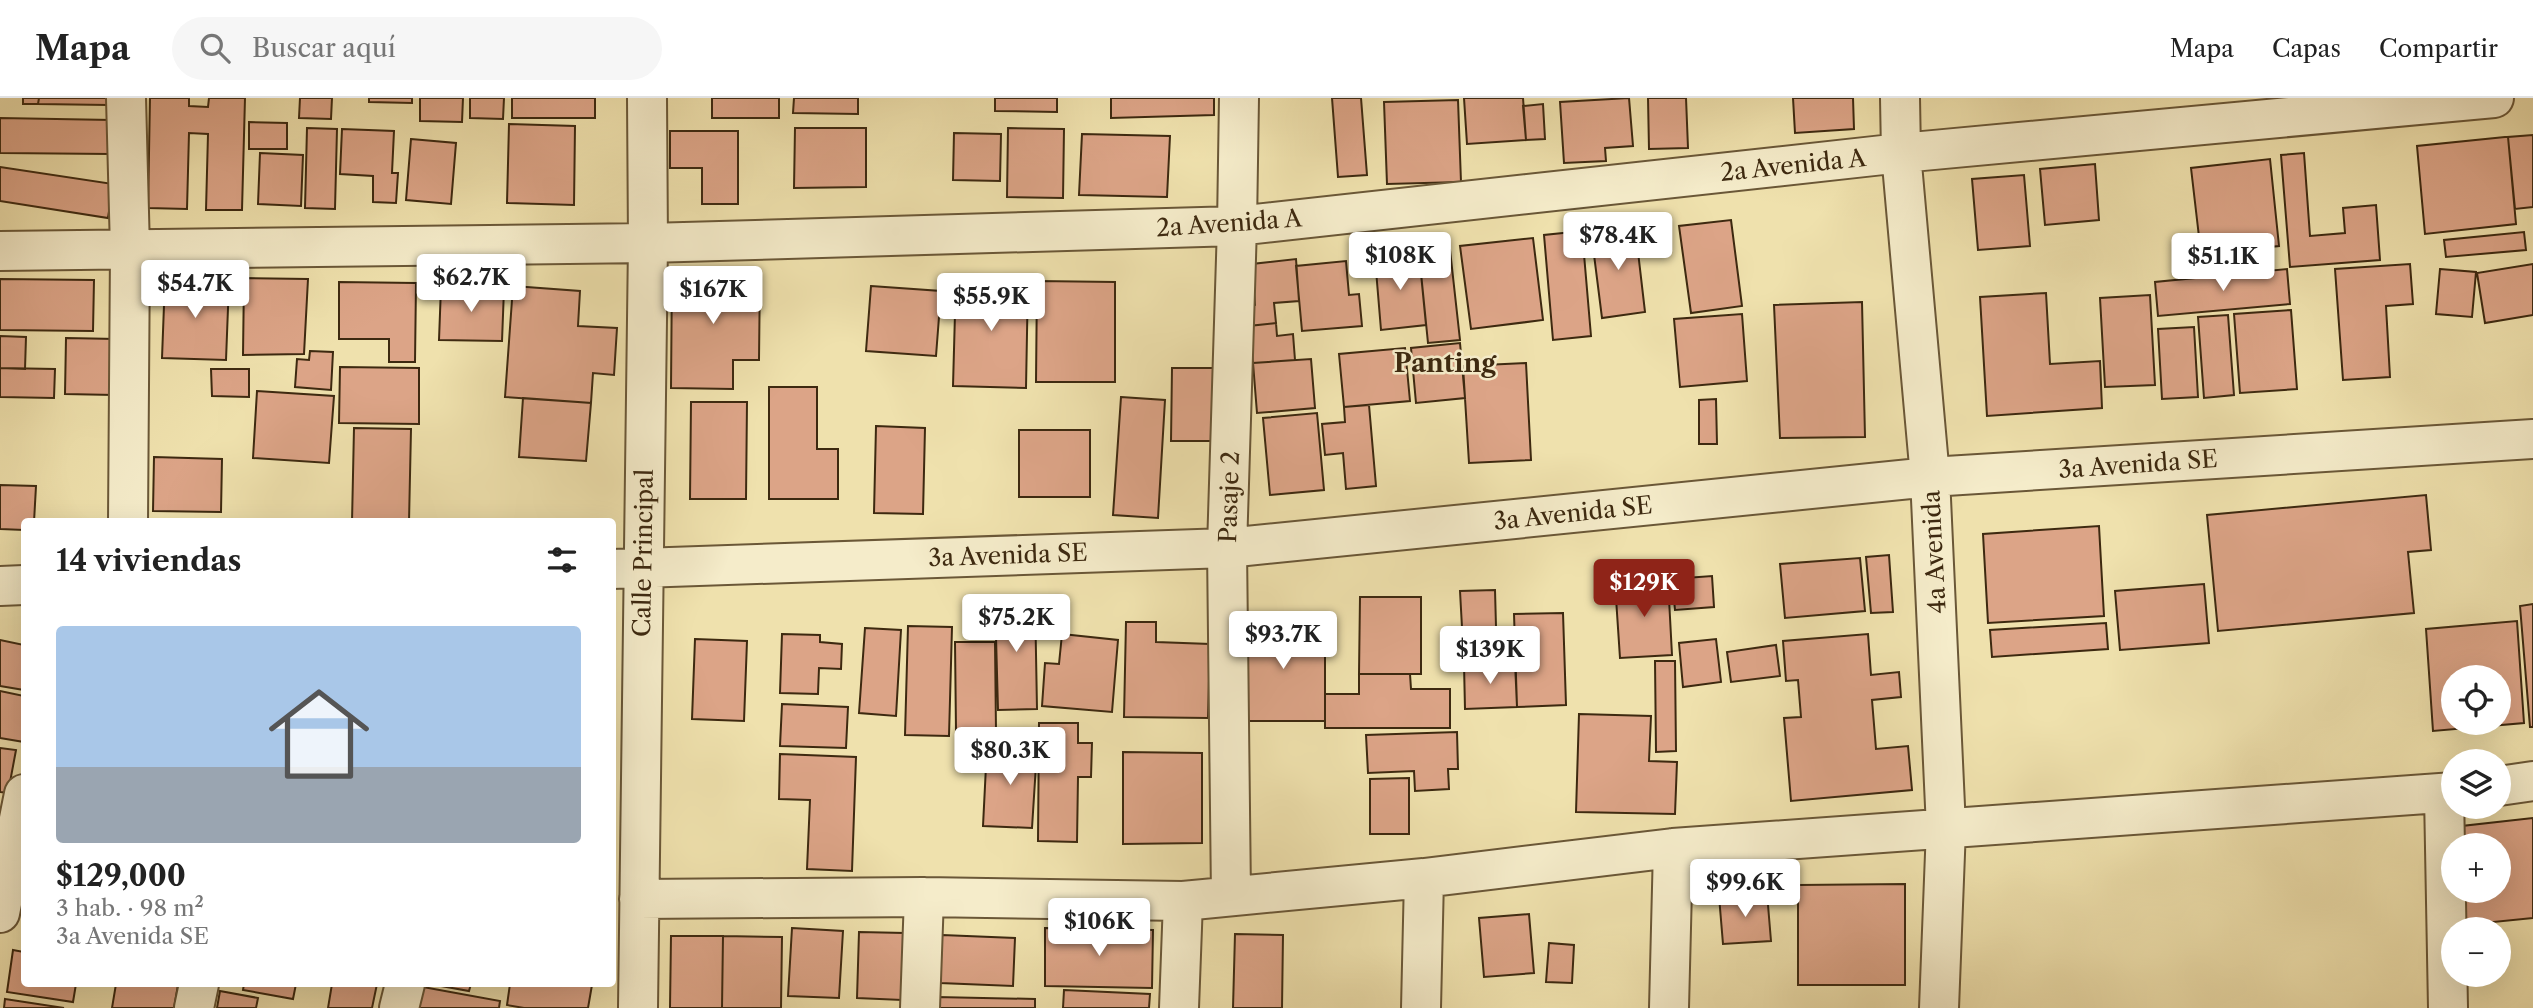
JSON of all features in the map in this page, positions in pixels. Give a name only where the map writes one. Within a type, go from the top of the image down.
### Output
[{"type":"street","points":[[126,98],[130,250],[128,518]]},
{"type":"street","name":"Calle Principal","points":[[638,1008],[639,899],[628,568],[648,243],[647,98]]},
{"type":"street","name":"Pasaje 2","points":[[1231,896],[1227,548],[1239,98]]},
{"type":"street","name":"4a Avenida","points":[[1899,98],[1901,153],[1930,477],[1946,828],[1939,1008]]},
{"type":"street","name":"2a Avenida A","points":[[0,251],[648,243],[1237,226],[1901,153],[2494,98]]},
{"type":"street","name":"3a Avenida SE","points":[[628,568],[1227,548],[1930,477],[2533,439]]},
{"type":"street","points":[[0,586],[21,585]]},
{"type":"street","points":[[2511,784],[2533,781]]},
{"type":"street","points":[[639,899],[923,897],[1183,901],[1424,878],[1673,848],[2441,794]]},
{"type":"street","points":[[0,913],[21,809]]},
{"type":"street","points":[[2448,1008],[2449,819]]},
{"type":"street","points":[[1669,1008],[1673,848]]},
{"type":"street","points":[[1415,1004],[1424,878]]},
{"type":"street","points":[[920,1008],[923,897]]},
{"type":"street","points":[[1179,1008],[1183,901]]},
{"type":"street","points":[[194,1008],[198,987]]},
{"type":"street","points":[[399,1008],[404,987]]},
{"type":"building","points":[[23,98],[39,98],[38,104],[23,104]]},
{"type":"building","points":[[39,98],[108,98],[108,105],[38,104]]},
{"type":"building","points":[[150,98],[189,98],[189,106],[208,107],[209,98],[245,98],[242,210],[206,210],[208,134],[189,133],[187,209],[148,208]]},
{"type":"building","points":[[300,98],[332,98],[331,119],[299,118]]},
{"type":"building","points":[[369,98],[412,98],[412,103],[369,102]]},
{"type":"building","points":[[420,98],[463,98],[462,122],[420,121]]},
{"type":"building","points":[[470,98],[504,98],[503,119],[470,118]]},
{"type":"building","points":[[512,98],[595,98],[595,118],[512,118]]},
{"type":"building","points":[[712,98],[779,98],[779,118],[712,118]]},
{"type":"building","points":[[794,98],[858,98],[858,114],[793,113]]},
{"type":"building","points":[[995,98],[1057,98],[1057,112],[995,111]]},
{"type":"building","points":[[1111,98],[1214,98],[1214,115],[1111,118]]},
{"type":"building","points":[[1332,98],[1361,98],[1367,175],[1338,177]]},
{"type":"building","points":[[1464,98],[1523,98],[1526,140],[1467,144]]},
{"type":"building","points":[[1629,98],[1633,146],[1605,148],[1606,161],[1564,163],[1560,102]]},
{"type":"building","points":[[1648,98],[1686,98],[1688,148],[1649,149]]},
{"type":"building","points":[[1793,98],[1853,98],[1854,129],[1795,133]]},
{"type":"building","points":[[1458,100],[1461,182],[1387,184],[1384,102]]},
{"type":"building","points":[[1543,104],[1545,139],[1526,140],[1523,106]]},
{"type":"building","points":[[0,118],[112,120],[111,154],[0,153]]},
{"type":"building","points":[[249,122],[287,123],[287,149],[249,149]]},
{"type":"building","points":[[509,124],[575,126],[574,205],[507,203]]},
{"type":"building","points":[[307,128],[337,129],[335,209],[305,208]]},
{"type":"building","points":[[795,128],[866,128],[866,187],[794,188]]},
{"type":"building","points":[[1008,128],[1064,129],[1063,198],[1007,197]]},
{"type":"building","points":[[342,129],[394,131],[392,173],[398,173],[396,203],[373,202],[373,176],[340,174]]},
{"type":"building","points":[[670,131],[738,131],[738,204],[702,204],[702,168],[670,168]]},
{"type":"building","points":[[954,133],[1001,134],[1000,181],[953,180]]},
{"type":"building","points":[[1082,134],[1170,136],[1167,197],[1079,195]]},
{"type":"building","points":[[2533,135],[2533,207],[2515,209],[2508,137]]},
{"type":"building","points":[[2508,137],[2516,224],[2425,234],[2417,146]]},
{"type":"building","points":[[411,139],[456,143],[451,204],[406,200]]},
{"type":"building","points":[[260,153],[303,155],[301,206],[258,204]]},
{"type":"building","points":[[2304,153],[2310,236],[2345,233],[2343,208],[2376,205],[2380,260],[2290,267],[2281,155]]},
{"type":"building","points":[[2270,159],[2279,246],[2201,254],[2191,168]]},
{"type":"building","points":[[2095,164],[2099,220],[2045,225],[2040,169]]},
{"type":"building","points":[[0,167],[113,184],[108,218],[0,201]]},
{"type":"building","points":[[2024,175],[2030,246],[1978,250],[1972,179]]},
{"type":"building","points":[[1731,220],[1742,306],[1691,313],[1679,226]]},
{"type":"building","points":[[1635,226],[1645,312],[1602,318],[1591,231]]},
{"type":"building","points":[[1582,231],[1591,336],[1553,340],[1544,235]]},
{"type":"building","points":[[2524,232],[2526,250],[2446,257],[2444,240]]},
{"type":"building","points":[[1533,238],[1543,320],[1471,329],[1460,246]]},
{"type":"building","points":[[1450,250],[1460,340],[1428,343],[1419,253]]},
{"type":"building","points":[[1419,253],[1426,325],[1381,330],[1375,258]]},
{"type":"building","points":[[1296,259],[1299,301],[1274,303],[1276,323],[1249,326],[1248,306],[1255,305],[1252,264]]},
{"type":"building","points":[[1346,261],[1349,295],[1359,294],[1362,326],[1302,331],[1296,266]]},
{"type":"building","points":[[2410,264],[2413,304],[2386,306],[2390,377],[2343,380],[2335,269]]},
{"type":"building","points":[[2533,264],[2533,315],[2485,323],[2477,273]]},
{"type":"building","points":[[672,269],[760,270],[759,360],[733,360],[733,389],[671,388]]},
{"type":"building","points":[[2287,269],[2290,304],[2158,316],[2155,282]]},
{"type":"building","points":[[2440,269],[2476,272],[2472,317],[2436,314]]},
{"type":"building","points":[[956,277],[1028,279],[1026,388],[953,386]]},
{"type":"building","points":[[244,278],[308,279],[304,354],[243,355]]},
{"type":"building","points":[[0,279],[94,280],[93,331],[0,330]]},
{"type":"building","points":[[165,279],[229,282],[226,360],[162,358]]},
{"type":"building","points":[[1037,281],[1115,282],[1115,382],[1036,382]]},
{"type":"building","points":[[339,282],[416,283],[415,362],[389,362],[389,339],[339,339]]},
{"type":"building","points":[[513,286],[580,291],[578,326],[617,328],[614,375],[593,373],[591,403],[505,397]]},
{"type":"building","points":[[871,286],[941,291],[936,356],[866,351]]},
{"type":"building","points":[[441,287],[504,289],[502,341],[439,340]]},
{"type":"building","points":[[2046,293],[2050,364],[2100,361],[2102,408],[1987,416],[1980,297]]},
{"type":"building","points":[[2150,295],[2155,385],[2105,387],[2100,298]]},
{"type":"building","points":[[1862,302],[1865,437],[1780,438],[1774,305]]},
{"type":"building","points":[[2291,310],[2297,389],[2240,393],[2234,314]]},
{"type":"building","points":[[1742,314],[1747,381],[1680,387],[1674,319]]},
{"type":"building","points":[[2228,315],[2234,395],[2204,398],[2198,317]]},
{"type":"building","points":[[1276,323],[1277,336],[1293,334],[1295,360],[1253,363],[1249,326]]},
{"type":"building","points":[[2194,327],[2198,397],[2162,399],[2158,329]]},
{"type":"building","points":[[0,336],[26,337],[25,369],[0,368]]},
{"type":"building","points":[[66,338],[116,339],[114,395],[65,394]]},
{"type":"building","points":[[1460,343],[1465,398],[1416,403],[1411,348]]},
{"type":"building","points":[[1405,348],[1410,401],[1344,407],[1339,354]]},
{"type":"building","points":[[310,351],[333,352],[331,390],[295,387],[297,359],[309,360]]},
{"type":"building","points":[[1311,359],[1315,408],[1257,413],[1253,363]]},
{"type":"building","points":[[1526,363],[1531,460],[1469,463],[1463,366]]},
{"type":"building","points":[[340,367],[419,368],[419,424],[339,423]]},
{"type":"building","points":[[0,368],[55,369],[54,398],[0,397]]},
{"type":"building","points":[[1172,368],[1213,368],[1213,441],[1171,441]]},
{"type":"building","points":[[211,369],[249,369],[249,397],[212,396]]},
{"type":"building","points":[[769,387],[817,387],[817,449],[838,449],[838,499],[769,499]]},
{"type":"building","points":[[257,391],[334,396],[329,463],[253,458]]},
{"type":"building","points":[[1121,397],[1165,400],[1158,518],[1113,515]]},
{"type":"building","points":[[523,398],[591,403],[586,461],[519,457]]},
{"type":"building","points":[[1716,399],[1717,444],[1699,444],[1699,400]]},
{"type":"building","points":[[691,402],[747,402],[746,499],[690,499]]},
{"type":"building","points":[[1369,405],[1376,486],[1346,489],[1343,453],[1325,455],[1322,424],[1345,422],[1344,407]]},
{"type":"building","points":[[1317,413],[1324,490],[1270,495],[1263,418]]},
{"type":"building","points":[[876,426],[925,428],[923,514],[874,513]]},
{"type":"building","points":[[354,428],[411,429],[409,518],[352,518]]},
{"type":"building","points":[[1019,430],[1090,430],[1090,497],[1019,497]]},
{"type":"building","points":[[154,457],[222,459],[221,512],[153,511]]},
{"type":"building","points":[[0,485],[36,486],[34,518],[21,518],[21,530],[0,529]]},
{"type":"building","points":[[2426,495],[2431,550],[2408,552],[2414,613],[2218,631],[2207,515]]},
{"type":"building","points":[[2099,526],[2104,616],[1988,623],[1983,534]]},
{"type":"building","points":[[1889,555],[1893,612],[1871,613],[1866,557]]},
{"type":"building","points":[[1860,558],[1865,611],[1785,618],[1780,564]]},
{"type":"building","points":[[1712,576],[1714,607],[1675,610],[1672,579]]},
{"type":"building","points":[[1668,580],[1672,655],[1620,658],[1615,583]]},
{"type":"building","points":[[2204,584],[2209,643],[2120,650],[2115,591]]},
{"type":"building","points":[[1495,590],[1497,663],[1464,664],[1460,591]]},
{"type":"building","points":[[1360,597],[1421,597],[1421,674],[1359,674]]},
{"type":"building","points":[[1035,599],[1037,709],[998,710],[995,600]]},
{"type":"building","points":[[2533,604],[2533,727],[2530,727],[2520,606]]},
{"type":"building","points":[[1563,613],[1566,705],[1517,707],[1514,614]]},
{"type":"building","points":[[1245,616],[1307,616],[1308,648],[1325,647],[1325,721],[1244,721]]},
{"type":"building","points":[[2517,621],[2524,723],[2511,724],[2511,665],[2441,665],[2441,730],[2433,731],[2426,629]]},
{"type":"building","points":[[1126,622],[1156,622],[1156,642],[1210,644],[1208,718],[1124,717]]},
{"type":"building","points":[[2106,623],[2108,649],[1992,657],[1990,630]]},
{"type":"building","points":[[908,626],[952,627],[949,736],[905,735]]},
{"type":"building","points":[[865,628],[901,630],[896,716],[859,713]]},
{"type":"building","points":[[782,634],[820,635],[820,642],[842,644],[841,669],[819,668],[818,694],[780,693]]},
{"type":"building","points":[[1062,634],[1118,640],[1112,712],[1042,706],[1045,663],[1059,664]]},
{"type":"building","points":[[1868,634],[1871,675],[1899,672],[1901,697],[1872,700],[1876,749],[1908,746],[1912,790],[1791,801],[1784,718],[1801,717],[1798,680],[1786,681],[1783,641]]},
{"type":"building","points":[[695,639],[747,641],[744,721],[692,719]]},
{"type":"building","points":[[1716,639],[1721,682],[1683,687],[1679,643]]},
{"type":"building","points":[[0,640],[21,644],[21,690],[0,686]]},
{"type":"building","points":[[955,642],[995,642],[996,731],[956,731]]},
{"type":"building","points":[[1776,645],[1780,676],[1731,682],[1727,652]]},
{"type":"building","points":[[1655,661],[1675,661],[1676,751],[1656,752]]},
{"type":"building","points":[[1515,662],[1517,707],[1465,709],[1464,664]]},
{"type":"building","points":[[1359,674],[1410,674],[1411,689],[1450,689],[1450,728],[1325,728],[1325,694],[1359,694]]},
{"type":"building","points":[[0,691],[21,695],[21,742],[0,738]]},
{"type":"building","points":[[782,704],[848,707],[846,748],[780,746]]},
{"type":"building","points":[[1579,714],[1651,716],[1649,761],[1677,762],[1675,814],[1576,812]]},
{"type":"building","points":[[1039,723],[1078,723],[1078,743],[1092,743],[1091,777],[1078,777],[1077,842],[1038,841]]},
{"type":"building","points":[[1457,732],[1458,769],[1448,769],[1449,789],[1415,791],[1414,771],[1368,773],[1366,735]]},
{"type":"building","points":[[987,746],[1037,749],[1032,828],[983,826]]},
{"type":"building","points":[[0,748],[16,750],[8,793],[0,792]]},
{"type":"building","points":[[1123,752],[1202,753],[1202,843],[1123,844]]},
{"type":"building","points":[[780,754],[856,757],[852,871],[807,869],[810,800],[779,799]]},
{"type":"building","points":[[1409,778],[1409,834],[1370,834],[1370,779]]},
{"type":"building","points":[[2533,818],[2533,918],[2511,920],[2511,917],[2463,917],[2461,903],[2511,903],[2511,833],[2454,833],[2453,827]]},
{"type":"building","points":[[1905,884],[1905,985],[1798,985],[1798,885]]},
{"type":"building","points":[[1767,893],[1771,941],[1723,944],[1719,896]]},
{"type":"building","points":[[1529,914],[1534,973],[1484,977],[1479,918]]},
{"type":"building","points":[[792,928],[843,931],[839,998],[788,996]]},
{"type":"building","points":[[1045,928],[1153,930],[1152,988],[1045,986]]},
{"type":"building","points":[[859,932],[905,933],[902,1000],[857,998]]},
{"type":"building","points":[[1235,934],[1283,935],[1282,1008],[1233,1008]]},
{"type":"building","points":[[942,935],[1015,938],[1013,986],[940,983]]},
{"type":"building","points":[[671,936],[723,936],[722,1008],[670,1008]]},
{"type":"building","points":[[723,936],[782,937],[781,1008],[722,1008]]},
{"type":"building","points":[[1549,943],[1574,945],[1572,983],[1546,982]]},
{"type":"building","points":[[13,950],[21,951],[21,987],[76,987],[73,1002],[7,992]]},
{"type":"building","points":[[116,987],[178,987],[174,1008],[112,1008]]},
{"type":"building","points":[[244,987],[295,987],[293,999],[243,990]]},
{"type":"building","points":[[332,987],[376,987],[372,1008],[328,1008]]},
{"type":"building","points":[[423,987],[500,1001],[499,1008],[419,1008]]},
{"type":"building","points":[[447,987],[470,987],[469,991]]},
{"type":"building","points":[[510,987],[592,987],[588,1008],[524,1008],[507,1005]]},
{"type":"building","points":[[1064,990],[1150,994],[1149,1008],[1063,1008]]},
{"type":"building","points":[[220,991],[258,998],[256,1008],[217,1008]]},
{"type":"building","points":[[936,997],[1035,999],[1035,1008],[935,1008]]},
{"type":"building","points":[[5,999],[64,1008],[4,1008]]},
{"type":"district","name":"Panting","points":[[1445,363]]}]
